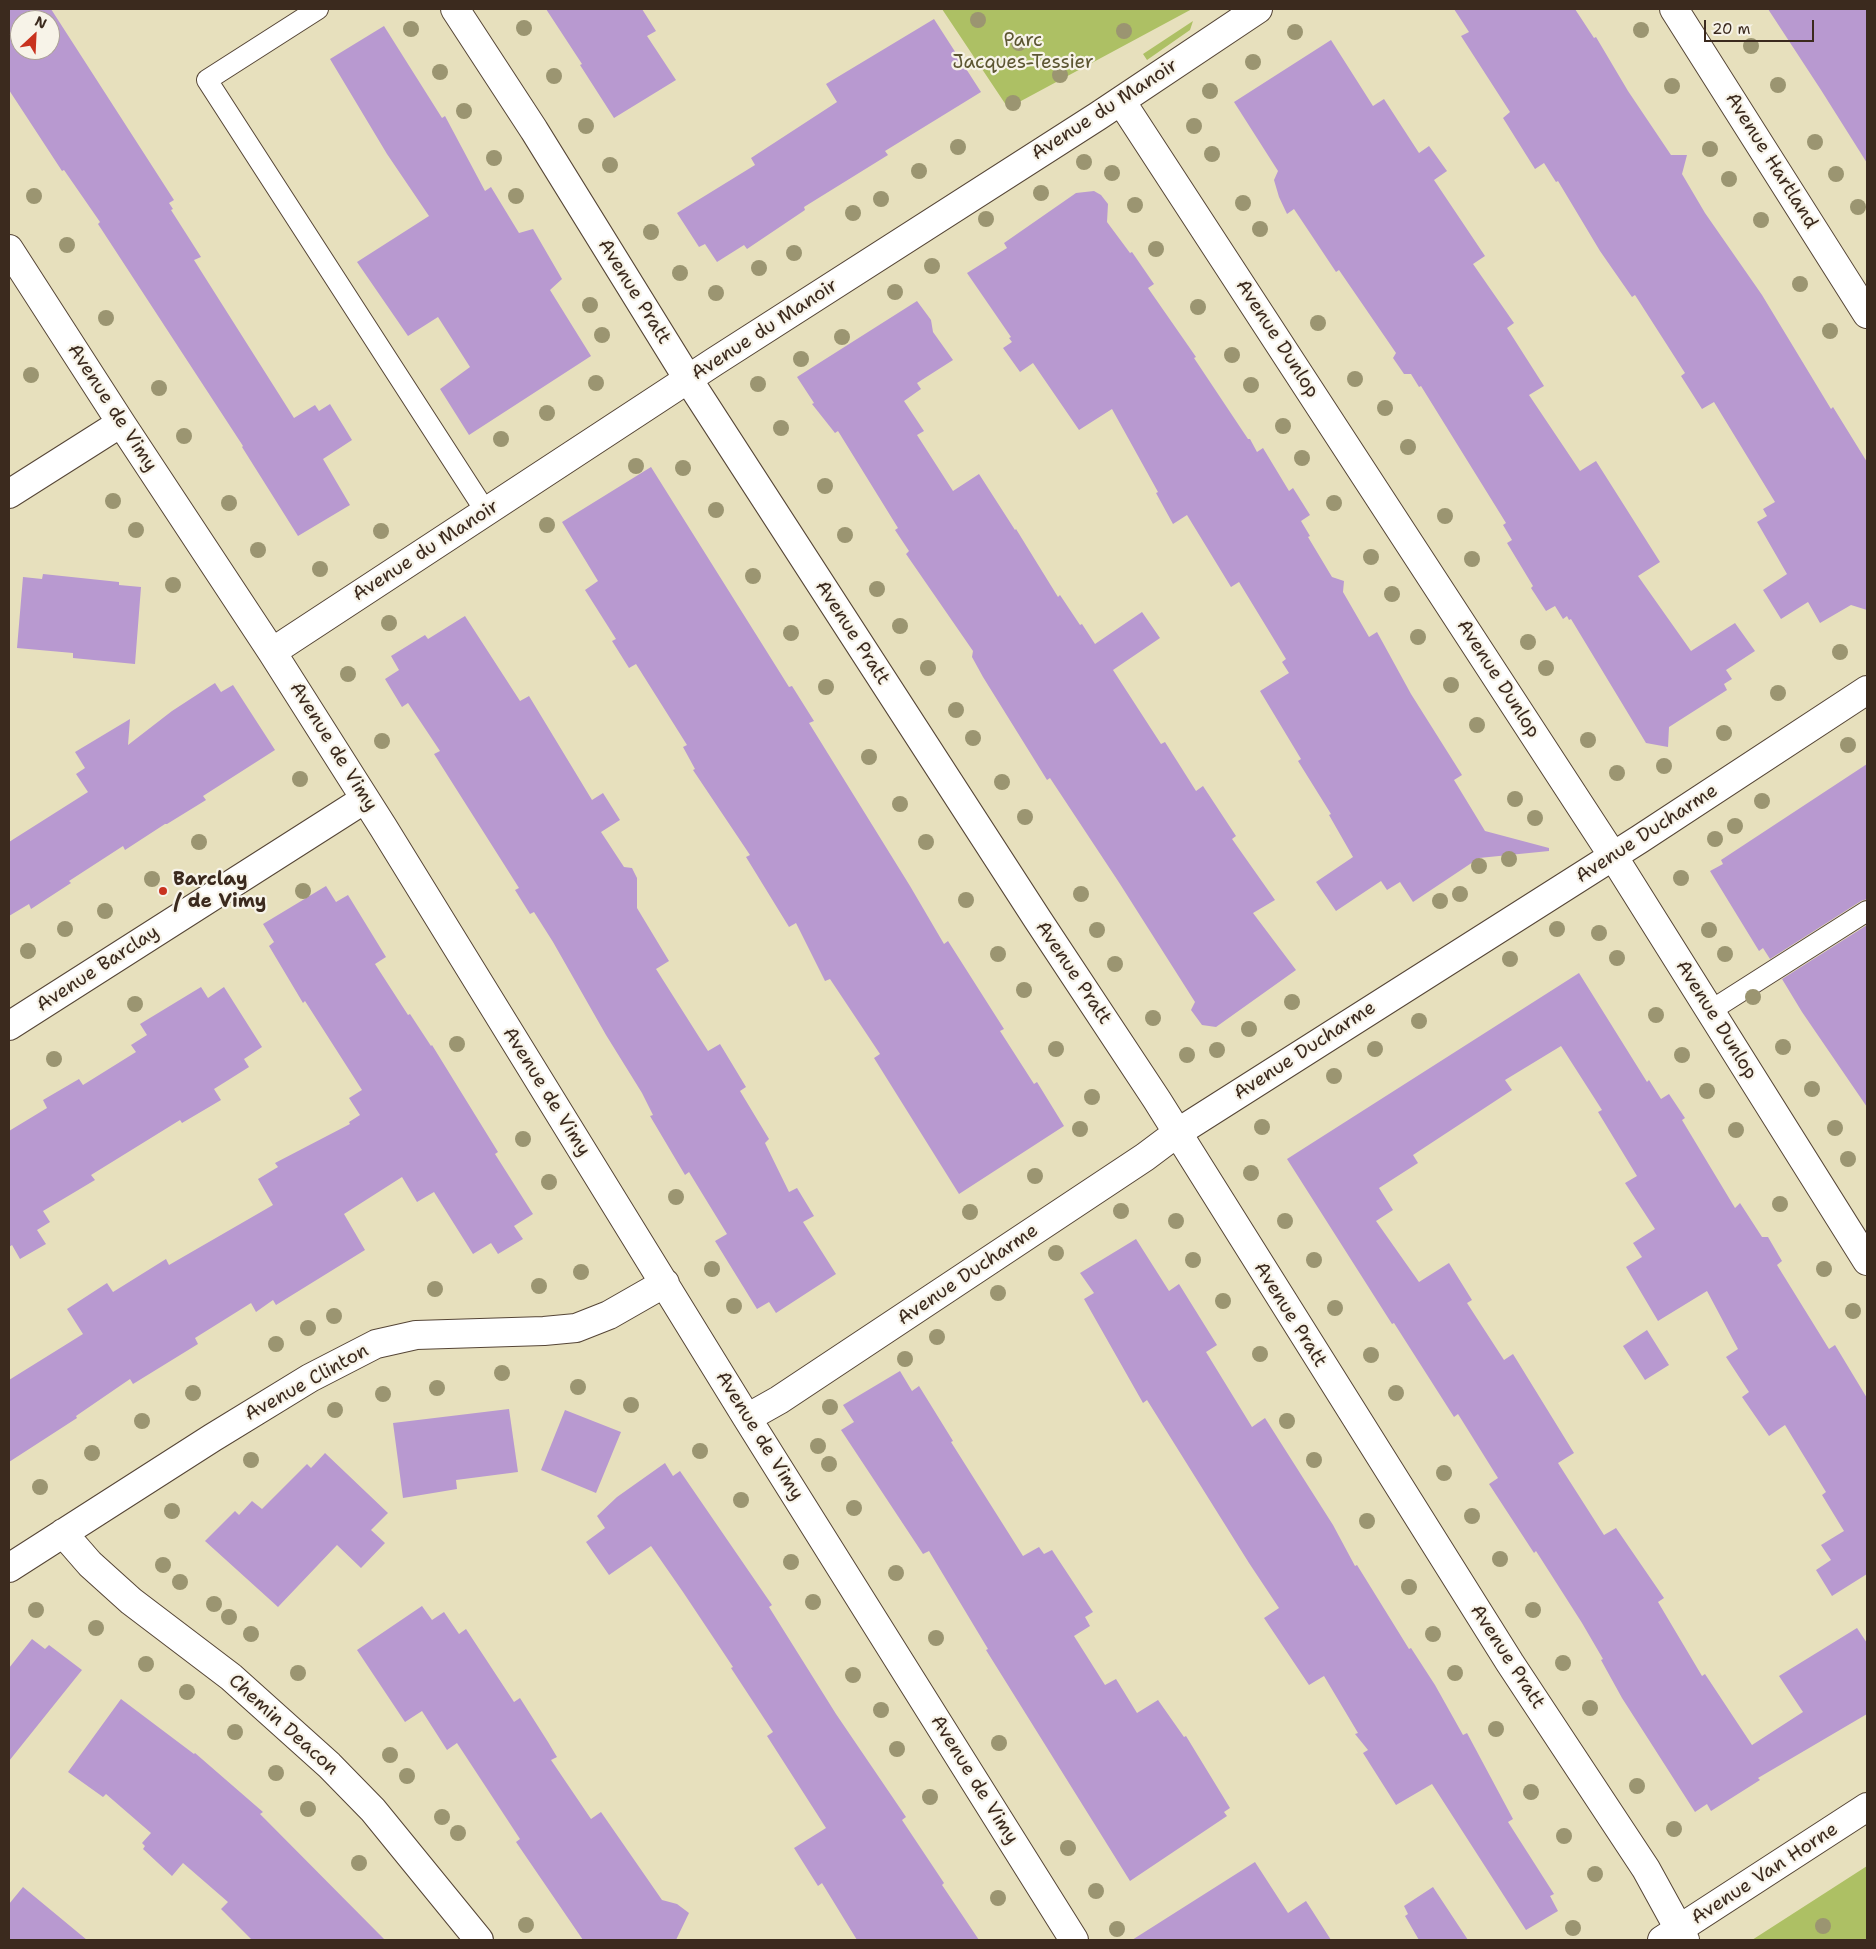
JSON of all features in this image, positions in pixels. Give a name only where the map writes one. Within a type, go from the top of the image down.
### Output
[{"type":"street","name":"Avenue Pratt","points":[[455,9],[539,138],[688,379],[1177,1133],[1510,1664],[1650,1876],[1676,1936]]},
{"type":"street","name":"Avenue du Manoir","points":[[272,652],[688,379],[1121,101],[1258,9]]},
{"type":"street","name":"Avenue Hartland","points":[[1674,9],[1867,314]]},
{"type":"street","name":"Avenue Dunlop","points":[[1121,101],[1613,856],[1867,1261]]},
{"type":"street","name":"Avenue de Vimy","points":[[9,249],[120,423],[272,652],[365,799],[1074,1940]]},
{"type":"street","points":[[9,494],[120,423]]},
{"type":"street","name":"Avenue Ducharme","points":[[748,1418],[779,1400],[1128,1168],[1177,1133],[1613,856],[1867,690]]},
{"type":"street","name":"Avenue Barclay","points":[[9,1026],[365,799]]},
{"type":"street","name":"Avenue Clinton","points":[[9,1568],[310,1378],[376,1344],[416,1335],[460,1332],[544,1331],[576,1328],[609,1316],[665,1283]]},
{"type":"street","name":"Chemin Deacon","points":[[63,1533],[90,1564],[131,1601],[230,1677],[329,1766],[373,1810],[479,1940]]},
{"type":"street","name":"Avenue Van Horne","points":[[1676,1936],[1867,1807]]},
{"type":"lane","points":[[318,9],[207,80],[486,512]]},
{"type":"lane","points":[[1710,1011],[1867,911]]},
{"type":"green space","name":"Parc Jacques-Tessier","points":[[942,9],[1192,9],[1008,108]]},
{"type":"green space","points":[[1193,21],[1190,30],[1147,60],[1143,54]]},
{"type":"green space","points":[[1867,1866],[1867,1940],[1752,1940]]},
{"type":"building","points":[[9,9],[51,9],[10,10],[10,60],[60,60],[60,23],[174,200],[169,203],[173,209],[171,210],[201,257],[194,260],[294,418],[315,405],[319,411],[330,404],[352,440],[323,459],[350,505],[298,536],[243,446],[98,224],[100,222],[64,170],[62,171],[9,90]]},
{"type":"building","points":[[546,9],[642,9],[656,31],[647,36],[676,80],[614,118]]},
{"type":"building","points":[[1454,9],[1575,9],[1594,38],[1596,37],[1628,91],[1671,155],[1687,155],[1682,174],[1705,213],[1762,295],[1831,409],[1833,407],[1867,462],[1867,610],[1851,605],[1820,623],[1808,602],[1781,619],[1763,590],[1787,574],[1757,522],[1767,516],[1763,509],[1775,502],[1714,402],[1702,409],[1681,376],[1685,373],[1635,295],[1632,297],[1600,251],[1558,181],[1556,182],[1544,163],[1535,169],[1503,118],[1510,112],[1461,36],[1469,32]]},
{"type":"building","points":[[1768,9],[1867,9],[1867,163],[1821,90]]},
{"type":"building","points":[[934,19],[981,92],[885,151],[888,155],[804,207],[805,210],[747,249],[744,245],[717,262],[705,244],[699,247],[677,213],[755,165],[751,158],[837,102],[826,84]]},
{"type":"building","points":[[384,26],[442,118],[445,116],[485,191],[491,187],[519,233],[533,229],[562,279],[550,290],[591,356],[469,435],[440,389],[470,367],[438,317],[408,336],[357,262],[429,216],[387,154],[330,59]]},
{"type":"building","points":[[1331,40],[1373,106],[1384,99],[1419,153],[1429,146],[1447,171],[1434,180],[1485,256],[1473,264],[1514,323],[1507,328],[1544,386],[1529,395],[1580,471],[1596,461],[1660,562],[1638,576],[1691,651],[1735,623],[1755,651],[1726,670],[1732,679],[1724,684],[1727,690],[1669,727],[1668,747],[1646,743],[1571,619],[1569,620],[1567,616],[1563,619],[1555,606],[1546,611],[1531,588],[1533,586],[1507,543],[1512,540],[1503,525],[1506,523],[1421,386],[1419,387],[1411,374],[1404,374],[1393,358],[1396,353],[1339,270],[1336,272],[1294,209],[1287,214],[1274,180],[1278,171],[1234,102]]},
{"type":"building","points":[[1094,191],[1101,195],[1108,204],[1107,222],[1130,253],[1132,252],[1154,284],[1148,288],[1196,357],[1194,358],[1248,439],[1250,439],[1257,452],[1263,448],[1289,491],[1293,488],[1310,515],[1301,521],[1310,536],[1308,537],[1332,577],[1344,581],[1343,592],[1369,637],[1377,632],[1411,694],[1462,775],[1454,780],[1485,831],[1549,848],[1549,851],[1479,858],[1413,902],[1400,882],[1387,890],[1381,881],[1336,911],[1316,882],[1353,857],[1329,815],[1331,814],[1298,761],[1301,759],[1260,691],[1289,673],[1282,662],[1286,659],[1239,582],[1231,587],[1187,515],[1173,524],[1156,493],[1158,492],[1112,409],[1079,430],[1033,363],[1020,372],[1003,348],[1012,342],[1009,338],[1011,337],[967,273],[1007,248],[1004,243],[1076,193]]},
{"type":"building","points":[[917,301],[931,320],[933,332],[953,360],[917,383],[921,389],[904,401],[924,431],[917,435],[953,491],[979,474],[1058,597],[1060,595],[1095,644],[1142,612],[1160,638],[1113,670],[1161,744],[1165,742],[1196,791],[1203,786],[1236,836],[1232,839],[1275,900],[1253,913],[1296,970],[1216,1027],[1202,1025],[1191,1010],[1195,1002],[1050,778],[1047,780],[983,677],[972,657],[973,651],[906,554],[909,551],[895,530],[898,528],[838,431],[835,433],[812,404],[814,403],[797,377]]},
{"type":"building","points":[[651,467],[789,687],[792,686],[814,721],[809,723],[944,944],[948,941],[1004,1029],[1000,1031],[1034,1084],[1037,1082],[1064,1126],[959,1194],[874,1058],[880,1054],[830,979],[825,981],[796,923],[789,927],[746,857],[750,855],[693,770],[695,769],[683,747],[687,745],[636,664],[629,668],[612,641],[616,639],[585,590],[598,581],[562,522]]},
{"type":"building","points":[[43,574],[119,582],[119,585],[141,587],[135,664],[73,658],[73,653],[17,648],[23,577],[42,579]]},
{"type":"building","points":[[465,616],[520,701],[529,696],[592,800],[603,793],[620,820],[601,832],[624,867],[632,868],[637,878],[637,908],[669,961],[656,969],[708,1051],[720,1044],[746,1087],[740,1091],[769,1139],[765,1143],[789,1192],[797,1188],[814,1216],[803,1222],[836,1274],[776,1313],[769,1302],[757,1309],[715,1241],[727,1234],[689,1172],[685,1175],[650,1116],[653,1115],[642,1093],[606,1035],[553,942],[534,912],[530,914],[515,890],[519,888],[434,754],[440,751],[408,703],[402,707],[385,679],[399,670],[391,656],[425,635],[428,639]]},
{"type":"building","points":[[215,683],[221,692],[233,685],[275,750],[203,796],[206,800],[125,850],[123,846],[69,881],[71,883],[31,909],[29,904],[9,916],[9,842],[88,792],[76,774],[85,768],[75,752],[130,719],[128,745],[172,711]]},
{"type":"building","points":[[1867,764],[1867,899],[1770,959],[1763,948],[1759,951],[1710,871],[1723,864],[1721,860]]},
{"type":"building","points":[[326,886],[336,902],[348,895],[386,957],[375,964],[408,1015],[410,1014],[432,1045],[498,1152],[495,1154],[533,1214],[514,1226],[523,1239],[498,1254],[491,1243],[473,1254],[434,1192],[417,1202],[402,1177],[344,1214],[365,1250],[276,1305],[273,1300],[256,1312],[251,1303],[195,1338],[198,1344],[133,1384],[130,1379],[76,1416],[77,1418],[9,1462],[9,1380],[83,1334],[67,1309],[107,1283],[113,1292],[166,1259],[169,1265],[273,1205],[258,1179],[278,1167],[275,1163],[350,1124],[349,1122],[360,1115],[349,1098],[362,1090],[305,1001],[303,1003],[269,946],[274,942],[263,924]]},
{"type":"building","points":[[1867,925],[1867,1107],[1802,1012],[1782,979]]},
{"type":"building","points":[[1579,973],[1647,1082],[1649,1080],[1661,1099],[1669,1094],[1685,1118],[1682,1120],[1735,1208],[1740,1203],[1762,1237],[1768,1237],[1782,1261],[1777,1265],[1829,1349],[1835,1345],[1867,1398],[1867,1574],[1832,1596],[1816,1570],[1831,1560],[1821,1545],[1844,1531],[1822,1495],[1826,1492],[1785,1425],[1769,1436],[1742,1397],[1749,1392],[1726,1357],[1738,1349],[1707,1291],[1658,1321],[1626,1267],[1642,1257],[1633,1243],[1655,1229],[1625,1183],[1637,1176],[1598,1112],[1602,1110],[1561,1046],[1505,1080],[1512,1090],[1413,1155],[1418,1163],[1379,1188],[1393,1210],[1376,1221],[1419,1282],[1449,1263],[1472,1300],[1467,1303],[1504,1360],[1513,1354],[1574,1453],[1558,1463],[1604,1535],[1616,1528],[1664,1598],[1658,1602],[1702,1676],[1705,1674],[1752,1745],[1803,1712],[1779,1676],[1857,1628],[1867,1643],[1867,1714],[1758,1778],[1760,1780],[1711,1811],[1707,1804],[1695,1812],[1622,1698],[1601,1660],[1603,1659],[1582,1623],[1536,1551],[1534,1553],[1489,1484],[1498,1478],[1458,1414],[1454,1417],[1394,1323],[1392,1324],[1287,1159]]},
{"type":"building","points":[[201,987],[208,998],[224,987],[262,1047],[244,1059],[249,1067],[214,1089],[221,1100],[182,1123],[180,1120],[91,1175],[95,1180],[43,1211],[50,1222],[37,1230],[46,1244],[20,1259],[12,1245],[9,1247],[9,1131],[47,1108],[43,1100],[79,1079],[83,1085],[136,1052],[131,1045],[147,1035],[140,1024]]},
{"type":"building","points":[[1136,1239],[1169,1291],[1179,1284],[1217,1345],[1206,1352],[1252,1427],[1265,1418],[1333,1525],[1355,1566],[1357,1565],[1409,1649],[1411,1648],[1435,1685],[1463,1735],[1467,1733],[1513,1819],[1508,1822],[1554,1894],[1550,1896],[1558,1911],[1526,1930],[1432,1784],[1396,1805],[1363,1753],[1368,1750],[1355,1734],[1358,1733],[1324,1676],[1309,1685],[1264,1618],[1279,1608],[1147,1400],[1143,1403],[1084,1299],[1094,1293],[1080,1273]]},
{"type":"building","points":[[1647,1330],[1669,1365],[1645,1380],[1623,1346]]},
{"type":"building","points":[[900,1371],[912,1391],[919,1386],[953,1441],[951,1442],[1023,1556],[1039,1547],[1044,1554],[1052,1550],[1093,1612],[1085,1617],[1090,1626],[1074,1636],[1105,1685],[1116,1679],[1137,1713],[1158,1700],[1184,1737],[1186,1736],[1230,1808],[1224,1812],[1227,1816],[1130,1881],[986,1650],[988,1649],[929,1551],[923,1554],[841,1430],[854,1422],[843,1405]]},
{"type":"building","points":[[509,1409],[518,1472],[456,1480],[457,1489],[403,1498],[393,1423]]},
{"type":"building","points":[[565,1410],[621,1432],[596,1493],[541,1470]]},
{"type":"building","points":[[325,1453],[388,1513],[371,1530],[385,1543],[361,1568],[337,1545],[278,1607],[205,1541],[235,1511],[239,1515],[252,1501],[262,1509],[307,1464],[311,1468]]},
{"type":"building","points":[[665,1463],[673,1476],[680,1471],[772,1605],[769,1607],[836,1714],[906,1817],[902,1820],[979,1940],[857,1940],[822,1883],[818,1886],[794,1848],[826,1828],[767,1736],[773,1732],[731,1668],[733,1667],[683,1592],[651,1546],[609,1575],[586,1542],[605,1528],[597,1516],[617,1497]]},
{"type":"building","points":[[422,1606],[432,1620],[444,1612],[459,1634],[466,1629],[514,1702],[520,1698],[557,1757],[551,1760],[591,1819],[601,1812],[662,1900],[677,1904],[689,1913],[676,1940],[583,1940],[516,1842],[520,1839],[457,1743],[447,1750],[422,1711],[405,1722],[357,1650]]},
{"type":"building","points":[[32,1639],[45,1649],[49,1645],[82,1670],[9,1761],[9,1668]]},
{"type":"building","points":[[121,1699],[195,1753],[263,1812],[260,1814],[385,1940],[252,1940],[221,1909],[228,1902],[183,1863],[172,1876],[143,1849],[145,1846],[142,1843],[151,1833],[106,1794],[103,1797],[68,1772]]},
{"type":"building","points":[[1255,1862],[1288,1913],[1306,1901],[1331,1940],[1132,1940]]},
{"type":"building","points":[[23,1887],[87,1940],[9,1940],[9,1904]]},
{"type":"building","points":[[1433,1887],[1468,1940],[1419,1940],[1405,1916],[1408,1914],[1404,1906]]},
{"type":"place","name":"Barclay / de Vimy","points":[[163,891]]}]
